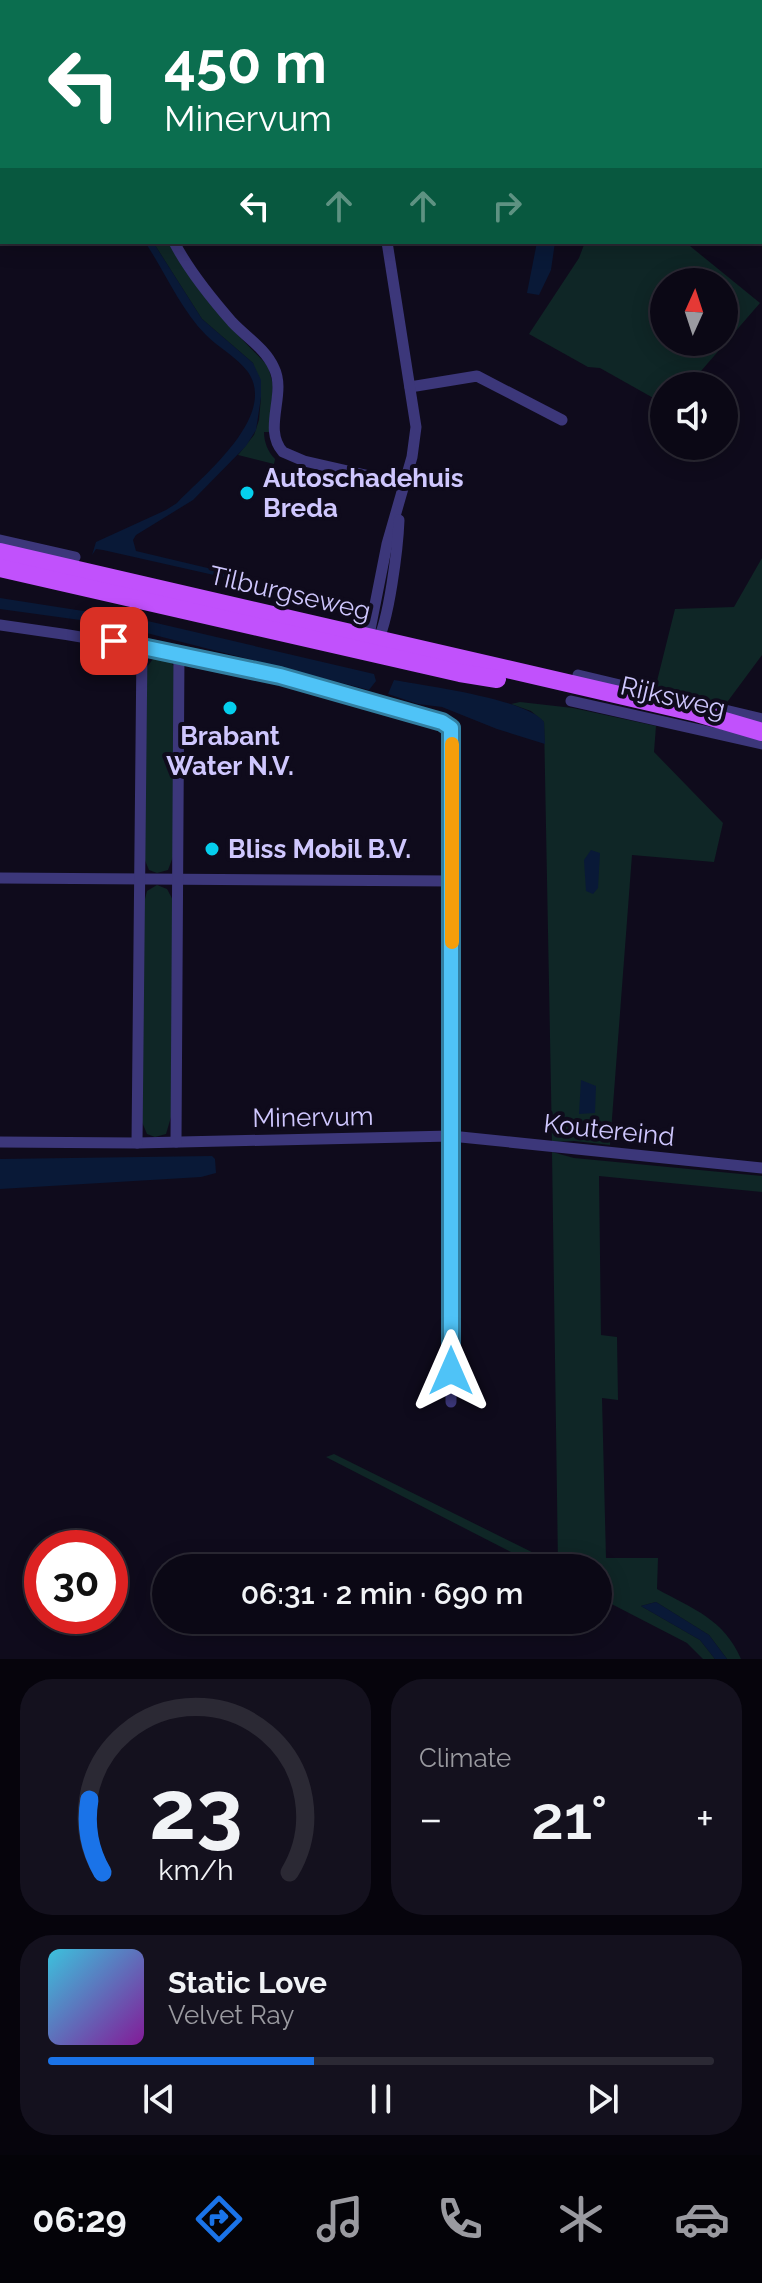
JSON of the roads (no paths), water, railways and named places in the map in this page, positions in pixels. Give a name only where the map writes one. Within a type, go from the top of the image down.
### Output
[{"type":"main road","name":"Tilburgseweg","points":[[0,552],[571,688]]},
{"type":"main road","name":"Tilburgseweg","points":[[0,568],[372,643]]},
{"type":"main road","name":"Rijksweg","points":[[571,688],[697,712],[762,732]]},
{"type":"street","points":[[175,244],[207,291],[276,370],[279,391],[274,433],[283,452],[304,461],[405,484]]},
{"type":"street","points":[[372,643],[398,546],[399,508],[416,427],[387,244]]},
{"type":"street","points":[[410,387],[477,376],[562,420]]},
{"type":"street","points":[[0,540],[75,557]]},
{"type":"street","points":[[0,625],[142,646],[280,676],[442,722],[451,728],[451,1402]]},
{"type":"street","points":[[137,1143],[142,646]]},
{"type":"street","points":[[176,1142],[179,653]]},
{"type":"street","name":"Rijksweg","points":[[571,688],[762,744]]},
{"type":"street","name":"Rijksweg","points":[[697,712],[762,719]]},
{"type":"street","points":[[0,878],[451,881]]},
{"type":"street","name":"Minervum","points":[[0,1142],[137,1143],[451,1136]]},
{"type":"street","name":"Koutereind","points":[[451,1136],[762,1168]]},
{"type":"water","points":[[146,244],[154,244],[202,319],[253,363],[261,380],[256,430],[246,446],[193,500],[136,535],[133,540],[136,551],[347,601],[347,605],[103,550],[96,549],[92,555],[96,542],[177,503],[234,444],[253,407],[255,389],[248,372],[211,340],[181,302]]},
{"type":"water","points":[[537,244],[555,244],[551,270],[539,295],[527,293]]},
{"type":"water","points":[[0,598],[96,613],[108,619],[102,623],[0,609]]},
{"type":"water","points":[[122,615],[374,674],[376,681],[369,690],[123,627]]},
{"type":"water","points":[[394,680],[498,700],[518,707],[544,722],[545,744],[442,707],[418,704],[388,694]]},
{"type":"water","points":[[591,850],[600,853],[598,888],[593,894],[586,891],[584,860]]},
{"type":"water","points":[[581,1080],[596,1086],[595,1113],[579,1114]]},
{"type":"water","points":[[212,1156],[216,1173],[201,1177],[0,1189],[0,1159]]},
{"type":"water","points":[[656,1602],[709,1635],[727,1659],[715,1659],[700,1640],[641,1606]]},
{"type":"place","name":"Autoschadehuis Breda","points":[[247,493]]},
{"type":"place","name":"Brabant Water N.V.","points":[[230,708]]},
{"type":"place","name":"Bliss Mobil B.V.","points":[[212,849]]}]
